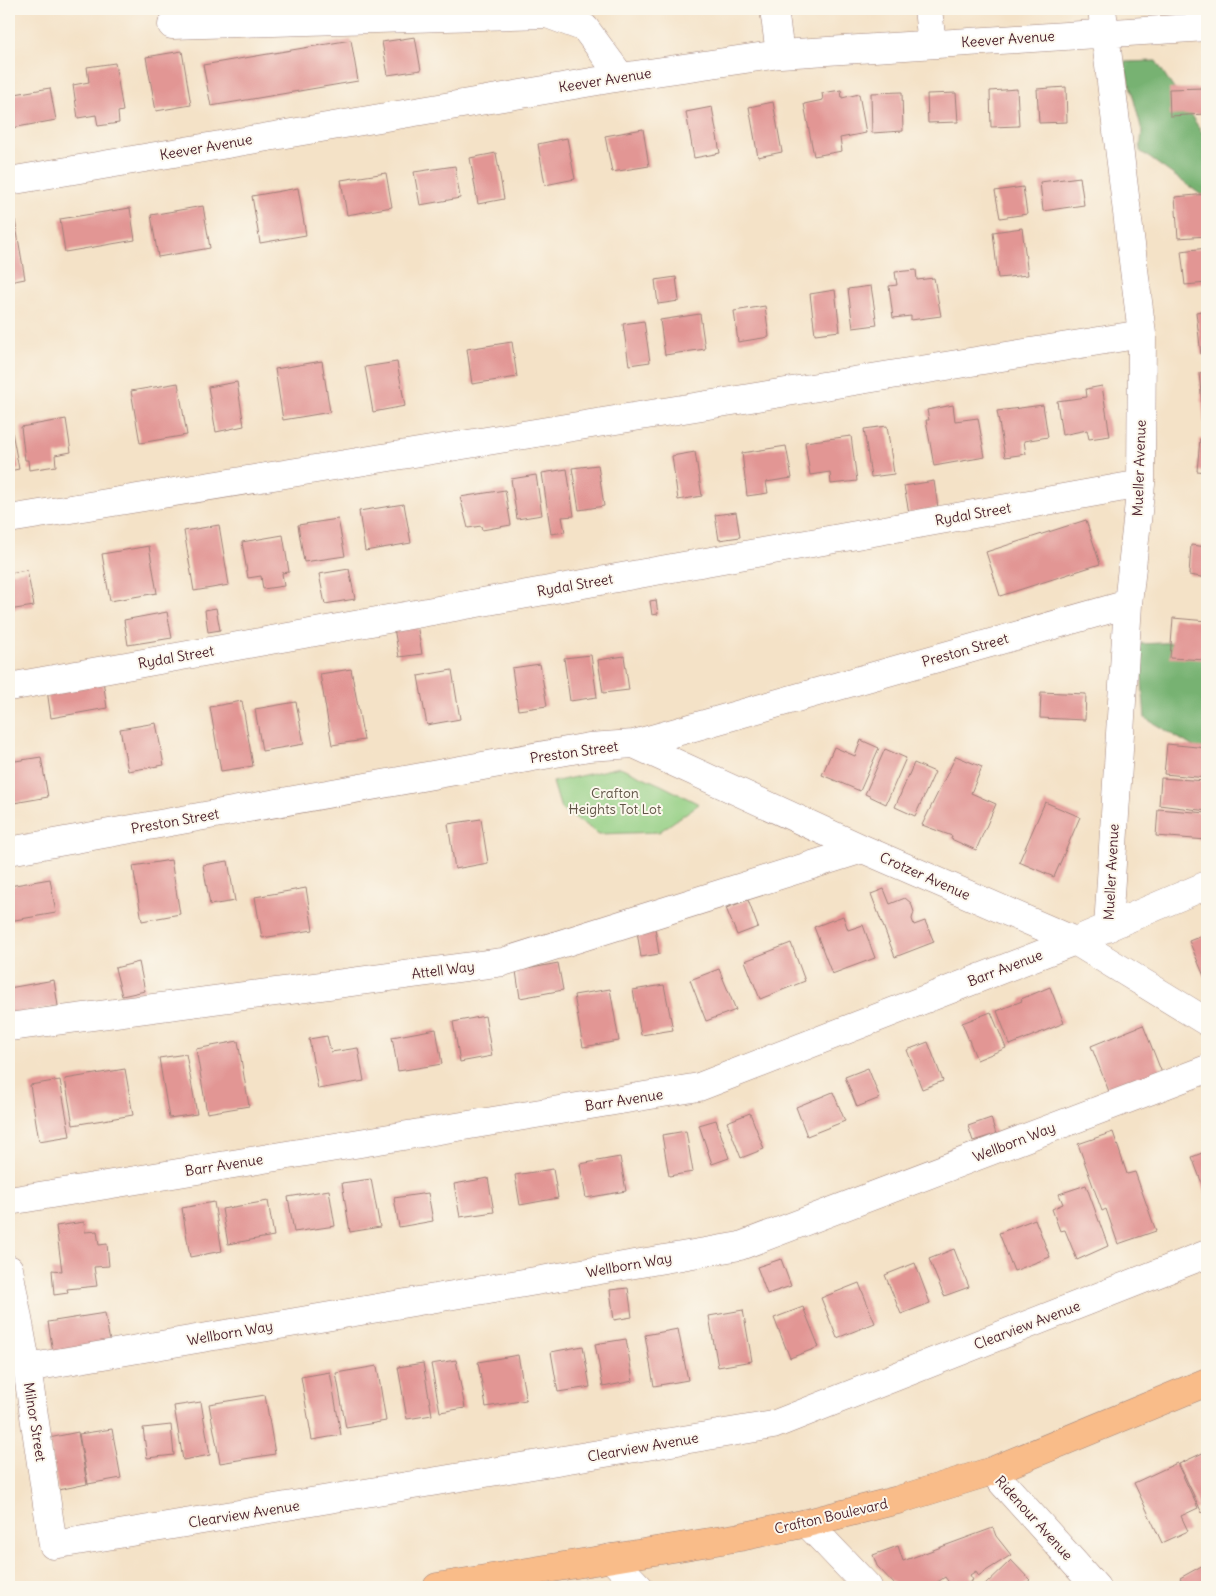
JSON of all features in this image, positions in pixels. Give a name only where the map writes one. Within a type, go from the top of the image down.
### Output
[{"type":"main road","name":"Crafton Boulevard","points":[[437,1587],[740,1537],[807,1523],[898,1500],[992,1471],[1207,1382]]},
{"type":"street","points":[[774,9],[780,54]]},
{"type":"street","points":[[928,9],[932,44]]},
{"type":"street","points":[[172,25],[546,14],[585,28],[621,77]]},
{"type":"street","name":"Keever Avenue","points":[[9,181],[621,77],[780,54],[932,44],[1103,21],[1207,27]]},
{"type":"street","name":"Mueller Avenue","points":[[1103,21],[1142,334],[1141,484],[1128,604],[1108,928]]},
{"type":"street","points":[[9,519],[1142,334]]},
{"type":"street","name":"Rydal Street","points":[[9,687],[1141,484]]},
{"type":"street","name":"Preston Street","points":[[9,851],[589,747],[634,744],[1128,604]]},
{"type":"street","name":"Crotzer Avenue","points":[[634,744],[863,849],[1075,941],[1207,1022]]},
{"type":"street","name":"Attell Way","points":[[9,1027],[503,962],[863,849]]},
{"type":"street","name":"Barr Avenue","points":[[9,1201],[700,1087],[1108,928],[1207,885]]},
{"type":"street","name":"Wellborn Way","points":[[26,1368],[740,1246],[1207,1069]]},
{"type":"street","name":"Clearview Avenue","points":[[53,1545],[773,1425],[1207,1254]]},
{"type":"street","name":"Milnor Street","points":[[9,1269],[53,1545]]},
{"type":"street","name":"Ridenour Avenue","points":[[992,1471],[1096,1587]]},
{"type":"street","points":[[807,1523],[868,1587]]},
{"type":"street","points":[[611,1558],[639,1587]]},
{"type":"green space","points":[[1156,61],[1203,134],[1207,133],[1207,199],[1140,151],[1142,131],[1124,62]]},
{"type":"green space","points":[[1207,641],[1207,755],[1145,718],[1139,644]]},
{"type":"green space","name":"Crafton Heights Tot Lot","points":[[620,767],[699,804],[659,832],[599,834],[561,809],[553,782]]},
{"type":"building","points":[[415,37],[421,70],[388,75],[382,42]]},
{"type":"building","points":[[351,40],[358,81],[211,106],[203,65]]},
{"type":"building","points":[[182,51],[191,105],[156,111],[146,57]]},
{"type":"building","points":[[115,63],[123,111],[118,112],[119,123],[98,126],[96,115],[78,118],[73,85],[89,82],[87,67]]},
{"type":"building","points":[[1066,87],[1067,122],[1039,123],[1037,89]]},
{"type":"building","points":[[50,88],[56,120],[12,128],[9,95]]},
{"type":"building","points":[[1204,88],[1205,114],[1170,116],[1169,89]]},
{"type":"building","points":[[1017,89],[1019,126],[991,127],[990,91]]},
{"type":"building","points":[[841,90],[842,98],[859,94],[866,133],[840,138],[842,151],[814,156],[804,104],[823,100],[822,93]]},
{"type":"building","points":[[902,92],[903,131],[872,133],[871,93]]},
{"type":"building","points":[[956,93],[958,122],[928,123],[927,94]]},
{"type":"building","points":[[773,102],[782,152],[758,157],[749,107]]},
{"type":"building","points":[[712,107],[720,153],[694,158],[686,112]]},
{"type":"building","points":[[643,129],[649,166],[612,172],[605,136]]},
{"type":"building","points":[[567,138],[575,179],[545,185],[538,144]]},
{"type":"building","points":[[496,153],[504,199],[478,204],[470,158]]},
{"type":"building","points":[[455,166],[460,198],[420,205],[414,172]]},
{"type":"building","points":[[386,173],[392,207],[347,215],[341,180]]},
{"type":"building","points":[[1080,177],[1084,205],[1043,211],[1040,182]]},
{"type":"building","points":[[1023,187],[1027,214],[1000,218],[995,191]]},
{"type":"building","points":[[298,188],[306,235],[260,243],[252,196]]},
{"type":"building","points":[[1207,194],[1207,236],[1178,238],[1175,197]]},
{"type":"building","points":[[203,206],[210,248],[158,257],[151,215]]},
{"type":"building","points":[[130,208],[135,240],[65,252],[60,219]]},
{"type":"building","points":[[15,220],[25,279],[9,282],[9,221]]},
{"type":"building","points":[[1022,228],[1028,275],[998,278],[993,232]]},
{"type":"building","points":[[1207,248],[1207,283],[1185,285],[1181,251]]},
{"type":"building","points":[[916,270],[917,280],[934,278],[941,316],[911,320],[911,316],[893,318],[889,286],[897,285],[895,272]]},
{"type":"building","points":[[676,277],[679,301],[658,304],[655,280]]},
{"type":"building","points":[[871,286],[877,325],[853,328],[848,289]]},
{"type":"building","points":[[835,290],[840,331],[815,334],[810,294]]},
{"type":"building","points":[[765,306],[769,337],[738,342],[734,311]]},
{"type":"building","points":[[1207,310],[1207,354],[1201,355],[1196,312]]},
{"type":"building","points":[[700,314],[705,349],[665,355],[660,320]]},
{"type":"building","points":[[644,321],[650,362],[629,365],[623,324]]},
{"type":"building","points":[[512,342],[517,377],[472,384],[467,349]]},
{"type":"building","points":[[322,361],[330,412],[283,420],[275,369]]},
{"type":"building","points":[[397,362],[405,406],[373,412],[365,367]]},
{"type":"building","points":[[1207,372],[1207,423],[1204,423],[1199,373]]},
{"type":"building","points":[[237,382],[244,426],[216,432],[208,387]]},
{"type":"building","points":[[178,383],[187,435],[140,443],[131,391]]},
{"type":"building","points":[[1102,386],[1110,436],[1089,439],[1087,430],[1062,435],[1057,401],[1087,397],[1086,389]]},
{"type":"building","points":[[953,405],[955,421],[978,418],[985,457],[934,466],[926,420],[929,420],[927,410]]},
{"type":"building","points":[[1043,405],[1048,437],[1024,441],[1026,454],[1005,457],[997,411]]},
{"type":"building","points":[[9,416],[19,469],[9,471]]},
{"type":"building","points":[[66,419],[71,452],[55,455],[56,466],[29,470],[28,460],[25,460],[21,427]]},
{"type":"building","points":[[887,426],[894,474],[871,477],[864,429]]},
{"type":"building","points":[[851,436],[857,481],[831,484],[830,472],[810,475],[805,442]]},
{"type":"building","points":[[1200,439],[1207,440],[1207,472],[1197,471]]},
{"type":"building","points":[[786,446],[792,478],[766,482],[768,493],[747,496],[742,453]]},
{"type":"building","points":[[695,452],[702,496],[678,500],[672,456]]},
{"type":"building","points":[[598,465],[604,506],[579,510],[572,468]]},
{"type":"building","points":[[567,469],[574,516],[562,517],[565,532],[551,534],[542,473]]},
{"type":"building","points":[[536,475],[542,515],[517,519],[511,479]]},
{"type":"building","points":[[934,481],[938,508],[909,513],[904,486]]},
{"type":"building","points":[[505,490],[511,525],[482,530],[481,526],[468,528],[460,497]]},
{"type":"building","points":[[404,504],[411,543],[365,551],[359,511]]},
{"type":"building","points":[[736,512],[740,537],[719,540],[715,515]]},
{"type":"building","points":[[338,519],[345,556],[304,562],[298,525]]},
{"type":"building","points":[[1086,520],[1100,564],[1000,596],[986,552]]},
{"type":"building","points":[[219,525],[229,585],[194,591],[184,531]]},
{"type":"building","points":[[283,535],[289,572],[282,573],[284,586],[263,589],[261,576],[248,578],[242,542]]},
{"type":"building","points":[[1191,545],[1207,547],[1207,578],[1189,575]]},
{"type":"building","points":[[149,546],[157,593],[110,601],[102,554]]},
{"type":"building","points":[[349,569],[355,599],[325,604],[319,574]]},
{"type":"building","points":[[27,570],[34,606],[9,610],[9,573]]},
{"type":"building","points":[[656,600],[658,614],[652,615],[650,601]]},
{"type":"building","points":[[216,608],[220,630],[208,632],[205,610]]},
{"type":"building","points":[[167,612],[172,638],[128,645],[124,620]]},
{"type":"building","points":[[1173,618],[1207,621],[1207,660],[1170,658]]},
{"type":"building","points":[[417,624],[422,654],[399,657],[394,628]]},
{"type":"building","points":[[591,655],[597,697],[570,701],[564,658]]},
{"type":"building","points":[[624,656],[629,690],[603,693],[598,660]]},
{"type":"building","points":[[540,664],[547,706],[518,710],[512,668]]},
{"type":"building","points":[[351,669],[364,740],[332,745],[320,674]]},
{"type":"building","points":[[452,670],[460,719],[427,725],[418,676]]},
{"type":"building","points":[[103,680],[107,708],[51,718],[47,690]]},
{"type":"building","points":[[1041,692],[1086,694],[1085,720],[1040,718]]},
{"type":"building","points":[[242,701],[253,766],[221,771],[210,707]]},
{"type":"building","points":[[296,702],[304,744],[262,751],[255,709]]},
{"type":"building","points":[[156,723],[164,765],[128,771],[120,729]]},
{"type":"building","points":[[861,740],[879,748],[860,791],[822,775],[834,747],[855,756]]},
{"type":"building","points":[[1167,744],[1207,748],[1207,778],[1164,774]]},
{"type":"building","points":[[885,749],[906,758],[886,804],[865,794]]},
{"type":"building","points":[[956,756],[982,767],[971,793],[996,804],[976,850],[951,839],[952,836],[922,825]]},
{"type":"building","points":[[41,757],[48,797],[14,803],[9,762]]},
{"type":"building","points":[[914,763],[935,772],[915,816],[895,807]]},
{"type":"building","points":[[1161,778],[1207,781],[1207,811],[1159,805]]},
{"type":"building","points":[[1045,802],[1080,817],[1054,877],[1019,862]]},
{"type":"building","points":[[1158,809],[1207,813],[1207,840],[1156,836]]},
{"type":"building","points":[[481,819],[488,863],[455,869],[448,824]]},
{"type":"building","points":[[171,860],[180,914],[142,921],[133,866]]},
{"type":"building","points":[[228,861],[235,901],[210,905],[203,865]]},
{"type":"building","points":[[50,879],[56,913],[9,921],[9,886]]},
{"type":"building","points":[[306,888],[313,930],[262,938],[255,897]]},
{"type":"building","points":[[884,889],[890,904],[905,898],[911,903],[914,912],[912,919],[914,925],[925,921],[934,942],[895,957],[871,894]]},
{"type":"building","points":[[748,900],[758,927],[737,935],[726,908]]},
{"type":"building","points":[[843,916],[848,930],[863,925],[875,958],[832,974],[814,927]]},
{"type":"building","points":[[655,928],[659,954],[641,957],[637,931]]},
{"type":"building","points":[[1207,934],[1207,983],[1189,941]]},
{"type":"building","points":[[791,943],[805,981],[760,999],[745,961]]},
{"type":"building","points":[[139,962],[145,991],[122,996],[115,968]]},
{"type":"building","points":[[558,963],[563,990],[520,998],[516,971]]},
{"type":"building","points":[[719,969],[736,1010],[706,1021],[690,980]]},
{"type":"building","points":[[54,980],[58,1006],[9,1015],[9,988]]},
{"type":"building","points":[[664,985],[673,1030],[641,1035],[633,990]]},
{"type":"building","points":[[1050,987],[1064,1023],[1010,1045],[997,1011]]},
{"type":"building","points":[[610,989],[619,1041],[583,1047],[574,995]]},
{"type":"building","points":[[991,1012],[1006,1048],[977,1060],[962,1023]]},
{"type":"building","points":[[485,1016],[492,1056],[460,1062],[453,1022]]},
{"type":"building","points":[[1143,1025],[1162,1073],[1110,1094],[1091,1046]]},
{"type":"building","points":[[436,1029],[442,1064],[398,1071],[392,1037]]},
{"type":"building","points":[[327,1036],[331,1052],[358,1048],[364,1081],[318,1089],[309,1039]]},
{"type":"building","points":[[238,1041],[249,1106],[207,1113],[196,1049]]},
{"type":"building","points":[[928,1042],[943,1081],[922,1089],[907,1050]]},
{"type":"building","points":[[186,1054],[197,1114],[169,1118],[159,1058]]},
{"type":"building","points":[[868,1068],[880,1098],[857,1107],[845,1077]]},
{"type":"building","points":[[125,1069],[133,1115],[73,1125],[65,1079]]},
{"type":"building","points":[[60,1080],[70,1136],[39,1141],[30,1085]]},
{"type":"building","points":[[833,1092],[845,1121],[807,1136],[796,1107]]},
{"type":"building","points":[[750,1113],[764,1149],[741,1158],[727,1122]]},
{"type":"building","points":[[991,1118],[996,1134],[973,1141],[968,1126]]},
{"type":"building","points":[[716,1120],[729,1158],[712,1164],[699,1125]]},
{"type":"building","points":[[686,1131],[693,1172],[669,1176],[662,1135]]},
{"type":"building","points":[[1113,1132],[1127,1174],[1135,1172],[1156,1231],[1118,1244],[1106,1209],[1102,1211],[1078,1144]]},
{"type":"building","points":[[1207,1151],[1207,1197],[1192,1157]]},
{"type":"building","points":[[620,1157],[626,1191],[586,1198],[580,1164]]},
{"type":"building","points":[[553,1169],[558,1198],[520,1205],[515,1175]]},
{"type":"building","points":[[488,1178],[494,1212],[460,1217],[454,1184]]},
{"type":"building","points":[[371,1179],[380,1227],[350,1232],[342,1183]]},
{"type":"building","points":[[1086,1185],[1108,1246],[1077,1260],[1065,1230],[1060,1231],[1052,1209],[1063,1204],[1059,1194]]},
{"type":"building","points":[[329,1190],[335,1226],[294,1232],[288,1197]]},
{"type":"building","points":[[428,1193],[433,1221],[399,1227],[394,1198]]},
{"type":"building","points":[[268,1201],[274,1236],[228,1244],[222,1209]]},
{"type":"building","points":[[214,1202],[222,1251],[190,1257],[182,1208]]},
{"type":"building","points":[[1035,1219],[1050,1257],[1014,1271],[999,1233]]},
{"type":"building","points":[[84,1222],[85,1232],[97,1231],[99,1245],[107,1244],[109,1266],[94,1267],[97,1286],[67,1289],[68,1293],[54,1295],[52,1270],[62,1271],[56,1226]]},
{"type":"building","points":[[954,1249],[969,1287],[944,1296],[929,1259]]},
{"type":"building","points":[[781,1259],[791,1286],[767,1294],[757,1267]]},
{"type":"building","points":[[915,1263],[930,1303],[901,1314],[885,1275]]},
{"type":"building","points":[[859,1283],[875,1323],[837,1338],[821,1298]]},
{"type":"building","points":[[628,1288],[632,1317],[614,1320],[610,1290]]},
{"type":"building","points":[[803,1307],[819,1347],[790,1358],[774,1318]]},
{"type":"building","points":[[743,1310],[752,1361],[718,1367],[709,1316]]},
{"type":"building","points":[[105,1313],[111,1348],[54,1358],[48,1322]]},
{"type":"building","points":[[678,1329],[688,1380],[654,1386],[645,1335]]},
{"type":"building","points":[[626,1339],[633,1381],[603,1387],[595,1344]]},
{"type":"building","points":[[583,1346],[590,1387],[558,1392],[551,1352]]},
{"type":"building","points":[[518,1355],[526,1400],[486,1407],[478,1362]]},
{"type":"building","points":[[456,1360],[465,1408],[440,1412],[431,1364]]},
{"type":"building","points":[[423,1363],[432,1415],[407,1419],[398,1367]]},
{"type":"building","points":[[377,1366],[386,1421],[346,1428],[336,1373]]},
{"type":"building","points":[[330,1372],[341,1435],[312,1440],[301,1377]]},
{"type":"building","points":[[265,1395],[275,1454],[220,1463],[209,1404]]},
{"type":"building","points":[[201,1402],[210,1455],[183,1460],[174,1406]]},
{"type":"building","points":[[171,1425],[174,1455],[147,1458],[143,1428]]},
{"type":"building","points":[[112,1429],[121,1478],[88,1484],[79,1434]]},
{"type":"building","points":[[78,1432],[87,1484],[58,1490],[49,1438]]},
{"type":"building","points":[[1207,1451],[1207,1510],[1202,1513],[1179,1464]]},
{"type":"building","points":[[1177,1463],[1198,1508],[1181,1516],[1188,1531],[1162,1543],[1134,1483]]},
{"type":"building","points":[[993,1528],[996,1536],[1011,1555],[978,1576],[976,1571],[970,1575],[973,1580],[962,1587],[952,1587],[945,1577],[930,1587],[897,1587],[877,1566],[873,1555],[898,1546],[903,1561]]},
{"type":"building","points":[[1011,1560],[1030,1580],[1022,1587],[983,1587]]},
{"type":"building","points":[[1207,1563],[1207,1587],[1185,1587],[1180,1578]]}]
